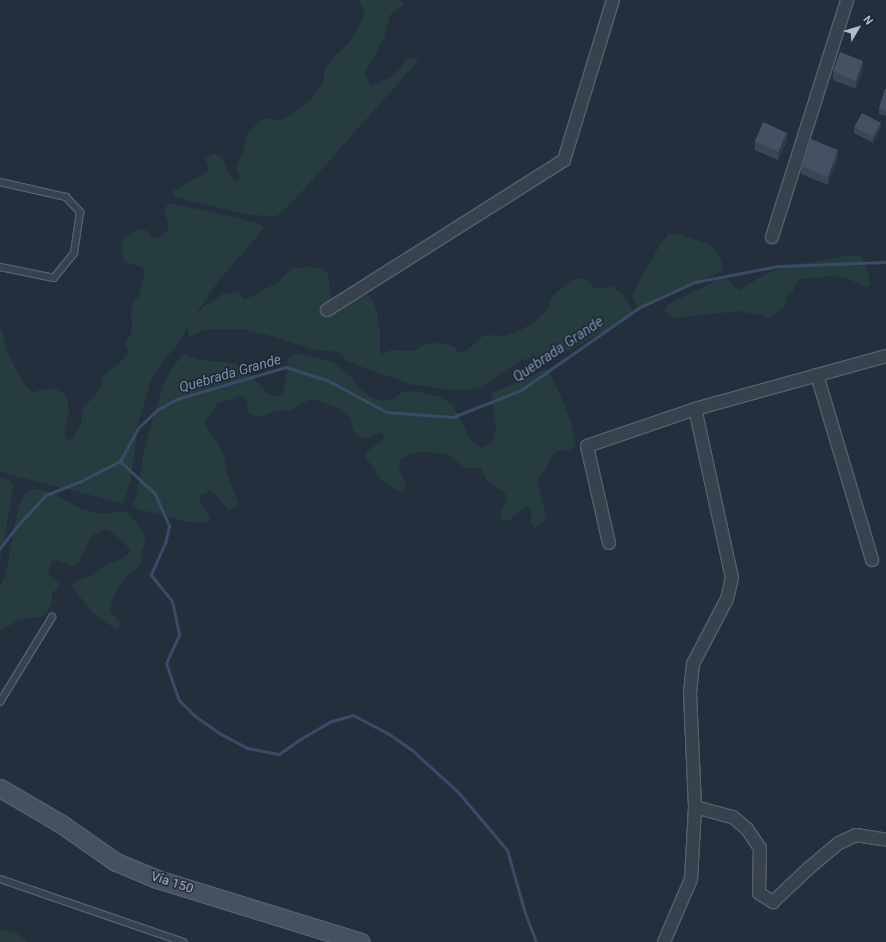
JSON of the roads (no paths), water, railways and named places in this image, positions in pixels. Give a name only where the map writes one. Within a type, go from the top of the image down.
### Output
[{"type":"main road","name":"Vía 150","points":[[0,788],[60,823],[116,862],[158,879],[360,942]]},
{"type":"street","points":[[327,310],[564,160],[613,0]]},
{"type":"street","points":[[772,237],[847,0]]},
{"type":"street","points":[[609,543],[587,446],[695,409],[886,356]]},
{"type":"street","points":[[817,375],[872,560]]},
{"type":"street","points":[[664,942],[691,879],[695,807],[690,693],[693,664],[727,599],[732,578],[695,409]]},
{"type":"street","points":[[695,807],[733,817],[747,829],[760,848],[759,893],[773,902],[809,868],[839,843],[856,835],[886,840]]},
{"type":"lane","points":[[0,182],[66,197],[80,212],[74,254],[54,278],[0,267]]},
{"type":"lane","points":[[0,702],[52,617]]},
{"type":"lane","points":[[0,879],[183,942]]},
{"type":"waterway","name":"Quebrada Grande","points":[[0,548],[17,526],[46,495],[79,482],[120,461],[139,427],[157,410],[177,399],[286,367],[329,381],[386,412],[453,417],[521,390],[640,307],[695,282],[778,266],[886,262]]},
{"type":"waterway","points":[[120,461],[155,494],[169,526],[165,543],[151,575],[172,601],[179,635],[166,663],[179,700],[195,716],[221,734],[247,748],[279,754],[302,738],[332,721],[353,715],[389,734],[412,750],[458,792],[507,850],[525,913],[536,942]]}]
